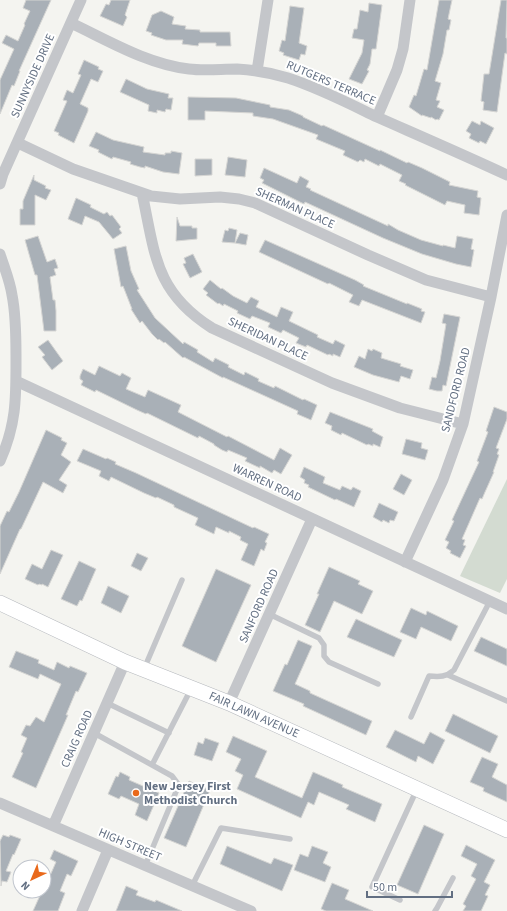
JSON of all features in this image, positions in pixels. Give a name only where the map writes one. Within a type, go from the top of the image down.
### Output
[{"type":"main road","name":"FAIR LAWN AVENUE","points":[[0,603],[125,662],[229,704],[507,830]]},
{"type":"street","name":"SUNNYSIDE DRIVE","points":[[0,184],[3,174],[81,0]]},
{"type":"street","points":[[257,70],[268,0]]},
{"type":"street","points":[[377,117],[397,70],[410,0]]},
{"type":"street","name":"RUTGERS TERRACE","points":[[71,23],[140,56],[168,65],[211,71],[237,69],[257,70],[289,78],[327,93],[507,175]]},
{"type":"street","name":"SHERMAN PLACE","points":[[18,143],[74,169],[151,196],[180,199],[220,197],[239,199],[255,203],[426,280],[491,297]]},
{"type":"street","name":"SHERIDAN PLACE","points":[[142,193],[157,261],[163,278],[183,306],[195,318],[212,328],[332,383],[400,408],[463,424]]},
{"type":"street","name":"SANDFORD ROAD","points":[[405,562],[443,480],[463,424],[491,297],[507,215]]},
{"type":"street","points":[[0,254],[12,294],[15,318],[16,381],[14,419],[9,440],[0,461]]},
{"type":"street","name":"WARREN ROAD","points":[[16,381],[507,609]]},
{"type":"street","name":"SANFORD ROAD","points":[[229,704],[312,519]]},
{"type":"street","name":"CRAIG ROAD","points":[[53,826],[125,662]]},
{"type":"street","name":"HIGH STREET","points":[[0,803],[251,911]]},
{"type":"street","points":[[82,911],[108,850]]},
{"type":"lane","points":[[144,669],[182,580]]},
{"type":"lane","points":[[411,717],[429,676],[442,677],[448,675],[454,670],[490,600]]},
{"type":"lane","points":[[269,614],[319,638],[324,645],[324,656],[329,662],[378,684]]},
{"type":"lane","points":[[448,675],[507,701]]},
{"type":"lane","points":[[152,765],[191,688]]},
{"type":"lane","points":[[107,703],[169,732]]},
{"type":"lane","points":[[94,733],[172,776],[178,784],[145,866]]},
{"type":"lane","points":[[400,900],[372,887],[417,789]]},
{"type":"lane","points":[[192,886],[221,828],[290,839]]},
{"type":"lane","points":[[435,911],[453,878]]},
{"type":"shaded area","points":[[507,479],[507,579],[500,593],[460,576]]},
{"type":"building","points":[[26,0],[51,0],[19,71],[14,86],[12,85],[0,114],[0,80],[14,49],[2,43],[6,35],[18,41],[30,11],[23,8]]},
{"type":"building","points":[[111,0],[130,0],[125,15],[127,17],[123,26],[100,16],[106,4],[109,5]]},
{"type":"building","points":[[439,0],[452,0],[448,19],[451,20],[449,30],[447,30],[443,54],[435,81],[441,83],[436,100],[440,101],[437,107],[444,110],[439,120],[436,120],[431,117],[422,116],[409,107],[414,95],[416,96],[424,69],[427,70]]},
{"type":"building","points":[[501,0],[507,0],[507,54],[505,53],[497,112],[483,110],[484,102],[481,101],[484,74],[489,74]]},
{"type":"building","points":[[369,3],[382,5],[376,49],[372,49],[370,64],[367,70],[369,71],[362,84],[349,79],[362,53],[364,40],[352,38],[354,29],[357,29],[360,10],[368,12]]},
{"type":"building","points":[[290,6],[304,8],[299,43],[307,46],[305,55],[301,54],[299,60],[283,55],[284,53],[279,51],[282,40],[285,41]]},
{"type":"building","points":[[161,11],[174,17],[172,24],[186,26],[185,29],[200,30],[200,32],[230,32],[231,46],[216,46],[216,43],[199,43],[198,46],[182,44],[183,40],[166,40],[151,35],[152,33],[146,31],[152,15]]},
{"type":"building","points":[[84,60],[99,67],[98,69],[103,71],[98,82],[91,79],[80,104],[88,108],[88,111],[74,143],[58,135],[59,133],[54,131],[67,101],[63,100],[67,90],[73,93],[81,75],[78,74]]},
{"type":"building","points":[[126,79],[147,89],[169,94],[168,98],[173,98],[171,110],[166,109],[165,112],[157,110],[157,113],[148,111],[149,105],[120,92]]},
{"type":"building","points":[[188,97],[236,98],[270,105],[270,107],[289,110],[322,126],[323,125],[407,163],[408,162],[422,168],[450,182],[449,185],[478,191],[477,197],[481,198],[479,215],[464,213],[465,205],[447,201],[445,205],[405,185],[406,184],[399,181],[402,175],[380,164],[379,166],[365,159],[364,162],[360,160],[358,162],[343,155],[345,151],[316,139],[318,135],[273,119],[253,116],[253,113],[205,111],[205,120],[188,120]]},
{"type":"building","points":[[472,121],[480,125],[481,121],[494,128],[486,144],[480,141],[479,143],[469,138],[471,134],[466,131]]},
{"type":"building","points":[[96,132],[113,140],[144,147],[143,152],[165,155],[165,153],[171,153],[171,151],[182,153],[179,174],[163,172],[145,166],[145,168],[140,167],[130,164],[131,162],[113,157],[112,159],[98,152],[99,150],[89,146]]},
{"type":"building","points":[[228,157],[247,160],[245,177],[225,175]]},
{"type":"building","points":[[195,159],[212,159],[212,175],[195,176]]},
{"type":"building","points":[[264,168],[297,183],[300,176],[309,181],[306,187],[311,189],[310,190],[421,240],[455,248],[457,236],[473,239],[471,249],[474,250],[471,267],[422,254],[383,238],[305,202],[304,204],[262,183],[264,180],[260,178]]},
{"type":"building","points":[[34,175],[34,180],[46,186],[45,188],[51,190],[46,200],[35,195],[35,225],[20,225],[20,209],[23,209],[23,201]]},
{"type":"building","points":[[76,198],[91,205],[90,207],[104,214],[107,212],[110,216],[112,215],[121,227],[119,229],[122,233],[113,239],[99,222],[85,216],[82,225],[68,219]]},
{"type":"building","points":[[177,217],[180,226],[192,226],[192,228],[197,228],[197,239],[176,241]]},
{"type":"building","points":[[229,228],[237,230],[235,243],[222,242],[225,230],[228,231]]},
{"type":"building","points":[[240,233],[248,235],[246,245],[235,243]]},
{"type":"building","points":[[38,236],[47,262],[55,259],[58,268],[54,269],[56,275],[50,277],[53,300],[55,300],[56,331],[44,331],[37,275],[35,275],[25,240]]},
{"type":"building","points":[[265,240],[355,280],[364,285],[363,286],[422,309],[421,311],[425,312],[421,323],[362,300],[359,306],[349,302],[353,295],[259,252]]},
{"type":"building","points":[[126,246],[131,271],[139,289],[137,290],[155,318],[183,344],[184,342],[198,350],[197,352],[213,362],[215,358],[244,375],[245,372],[259,379],[258,381],[274,388],[275,386],[303,400],[304,399],[317,405],[311,420],[297,414],[298,411],[223,378],[184,357],[183,358],[165,342],[164,343],[159,339],[158,340],[142,321],[140,323],[131,309],[123,286],[121,287],[114,249]]},
{"type":"building","points":[[193,254],[202,272],[190,278],[183,264],[186,263],[184,258]]},
{"type":"building","points":[[210,280],[221,289],[222,288],[233,296],[247,303],[251,297],[259,301],[256,307],[277,317],[281,307],[293,312],[289,321],[318,335],[317,337],[333,344],[335,340],[345,345],[340,357],[333,354],[333,356],[328,355],[307,345],[306,347],[296,343],[299,338],[283,330],[281,333],[268,327],[270,323],[252,316],[250,319],[237,313],[238,311],[224,304],[223,306],[219,303],[218,304],[206,295],[208,293],[203,289]]},
{"type":"building","points":[[444,314],[460,317],[446,386],[443,385],[442,391],[437,391],[429,389],[432,377],[436,378],[440,361],[446,324],[442,323]]},
{"type":"building","points":[[48,340],[63,361],[52,370],[42,357],[45,355],[38,347]]},
{"type":"building","points":[[368,349],[372,351],[373,349],[382,353],[381,358],[401,364],[400,366],[413,370],[410,379],[401,376],[399,382],[373,375],[354,367],[359,356],[365,359]]},
{"type":"building","points":[[99,366],[120,376],[122,373],[131,378],[126,389],[145,397],[148,390],[181,405],[178,412],[274,460],[280,448],[292,455],[281,474],[274,470],[272,473],[260,466],[260,468],[245,461],[247,458],[228,450],[227,452],[222,450],[199,436],[198,438],[147,413],[146,414],[96,390],[95,392],[81,385],[83,381],[80,379],[80,376],[83,369],[95,375]]},
{"type":"building","points":[[494,407],[507,412],[507,419],[496,448],[499,449],[497,454],[499,455],[494,472],[482,499],[480,498],[462,539],[465,540],[463,545],[466,546],[460,558],[450,553],[451,551],[446,548],[449,542],[445,540],[454,521],[452,520],[479,462],[477,461],[488,432],[486,431]]},
{"type":"building","points":[[330,412],[373,429],[372,431],[383,437],[380,447],[373,444],[373,446],[367,445],[342,433],[341,435],[331,430],[332,426],[325,423]]},
{"type":"building","points":[[46,430],[62,438],[61,440],[67,443],[61,455],[71,462],[59,480],[67,485],[63,493],[43,482],[0,574],[0,526],[7,511],[9,512],[19,492]]},
{"type":"building","points":[[406,439],[422,443],[421,448],[428,450],[425,460],[402,454]]},
{"type":"building","points":[[83,449],[116,462],[115,464],[269,534],[265,542],[267,543],[264,551],[261,549],[254,566],[241,560],[248,544],[240,540],[241,537],[216,527],[214,534],[195,525],[198,518],[174,507],[174,505],[144,493],[111,477],[109,481],[99,476],[101,471],[77,461]]},
{"type":"building","points":[[304,467],[325,477],[323,483],[340,490],[342,486],[351,490],[353,487],[361,491],[354,507],[308,487],[309,485],[304,483],[305,480],[300,477]]},
{"type":"building","points":[[401,474],[412,480],[404,495],[393,489]]},
{"type":"building","points":[[379,503],[398,512],[394,521],[390,520],[389,523],[383,520],[382,522],[373,517]]},
{"type":"building","points":[[51,550],[63,555],[48,587],[42,584],[38,585],[25,579],[32,564],[42,569]]},
{"type":"building","points":[[137,553],[148,558],[141,571],[131,566]]},
{"type":"building","points":[[79,561],[96,569],[82,601],[80,600],[77,606],[61,599]]},
{"type":"building","points":[[329,567],[360,581],[358,584],[373,591],[362,614],[334,601],[320,632],[305,625]]},
{"type":"building","points":[[216,569],[251,585],[216,662],[182,646]]},
{"type":"building","points":[[108,586],[129,596],[121,613],[101,603]]},
{"type":"building","points":[[411,608],[426,615],[427,611],[458,626],[451,641],[421,627],[416,639],[400,632]]},
{"type":"building","points":[[356,619],[402,640],[394,657],[347,637]]},
{"type":"building","points":[[481,637],[507,649],[507,666],[474,651]]},
{"type":"building","points":[[298,640],[312,646],[295,684],[310,691],[310,693],[372,721],[366,735],[303,706],[304,704],[273,691]]},
{"type":"building","points":[[16,651],[39,660],[38,663],[54,670],[57,662],[69,668],[70,666],[87,673],[78,692],[76,691],[66,715],[68,715],[36,788],[12,777],[23,753],[21,752],[27,738],[21,735],[26,725],[30,726],[36,717],[44,722],[61,684],[40,674],[38,679],[9,667]]},
{"type":"building","points":[[453,714],[498,736],[490,753],[445,731]]},
{"type":"building","points":[[395,730],[424,744],[430,732],[445,740],[433,764],[418,756],[416,762],[386,747]]},
{"type":"building","points":[[233,736],[267,751],[255,777],[302,798],[313,772],[343,785],[342,787],[382,804],[375,822],[346,809],[349,805],[319,792],[314,805],[308,802],[301,818],[237,789],[243,775],[235,771],[241,759],[226,752]]},
{"type":"building","points":[[205,738],[219,743],[212,761],[194,755],[198,742],[203,744]]},
{"type":"building","points":[[482,757],[498,764],[492,777],[507,785],[507,802],[483,791],[484,788],[470,782]]},
{"type":"building","points":[[120,772],[130,777],[129,780],[159,793],[147,821],[135,815],[139,804],[121,796],[119,799],[108,794],[116,776],[118,777]]},
{"type":"building","points":[[189,781],[210,790],[186,847],[164,838]]},
{"type":"building","points":[[424,825],[444,834],[418,894],[397,885]]},
{"type":"building","points":[[3,835],[9,837],[10,835],[21,839],[6,871],[11,872],[7,882],[2,881],[1,886],[0,841]]},
{"type":"building","points":[[466,845],[495,860],[484,882],[490,885],[485,895],[488,896],[481,911],[463,911],[466,906],[463,904],[476,879],[471,876],[477,864],[461,856]]},
{"type":"building","points":[[227,846],[271,864],[274,858],[293,865],[282,891],[220,864]]},
{"type":"building","points":[[312,846],[328,852],[323,863],[331,867],[325,882],[294,870],[300,854],[308,857]]},
{"type":"building","points":[[54,850],[78,861],[71,876],[67,874],[60,891],[65,893],[58,911],[33,911],[38,899],[52,899],[52,871],[56,862],[50,859]]},
{"type":"building","points":[[332,883],[349,890],[345,899],[373,911],[326,911],[321,909]]},
{"type":"building","points":[[126,886],[138,891],[136,895],[155,902],[156,900],[182,911],[116,911]]},
{"type":"place","name":"New Jersey First Methodist Church","points":[[136,793]]}]
